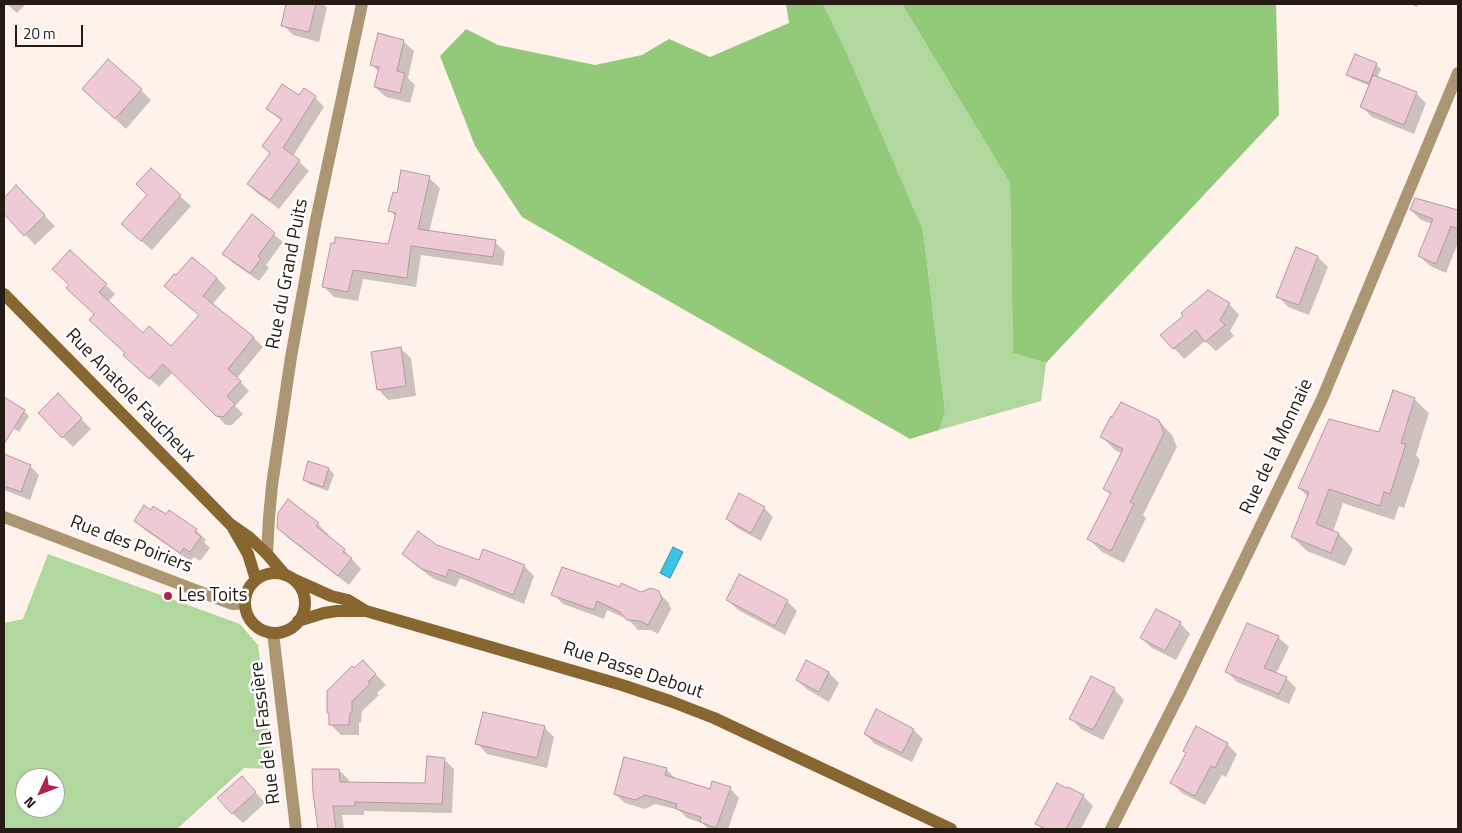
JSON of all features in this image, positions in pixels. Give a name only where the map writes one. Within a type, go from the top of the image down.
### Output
[{"type":"main road","name":"Rue Anatole Faucheux","points":[[4,294],[230,524],[250,538],[289,577]]},
{"type":"main road","name":"Rue Anatole Faucheux","points":[[230,524],[248,554],[256,580]]},
{"type":"main road","points":[[275,573],[289,577],[300,586],[304,604],[303,613],[291,628],[283,632],[273,633],[255,625],[248,617],[245,603],[246,597],[249,587],[256,580],[265,575],[275,573]]},
{"type":"main road","name":"Rue Passe Debout","points":[[289,577],[331,596],[348,600],[366,611],[605,680],[670,701],[714,718],[950,829]]},
{"type":"main road","points":[[298,621],[336,611],[366,611]]},
{"type":"street","name":"Rue du Grand Puits","points":[[267,554],[272,485],[298,318],[316,220],[362,4]]},
{"type":"street","name":"Rue de la Monnaie","points":[[1111,829],[1181,691],[1322,399],[1458,73]]},
{"type":"street","name":"Rue des Poiriers","points":[[4,517],[232,604],[245,603]]},
{"type":"street","name":"Rue de la Fassière","points":[[273,633],[296,829]]},
{"type":"green space","points":[[786,4],[823,4],[846,51],[923,230],[945,411],[939,430],[910,439],[522,217],[475,146],[440,56],[466,29],[498,45],[595,65],[642,55],[669,39],[710,57],[789,23]]},
{"type":"green space","points":[[823,4],[902,4],[1010,183],[1013,353],[1046,363],[1041,401],[939,430],[945,410],[923,230],[846,51]]},
{"type":"green space","points":[[902,4],[1276,4],[1279,115],[1046,363],[1013,353],[1010,183]]},
{"type":"green space","points":[[48,554],[240,624],[258,645],[273,769],[244,768],[177,829],[4,829],[4,623],[23,619]]},
{"type":"water","points":[[673,547],[683,552],[670,578],[660,573]]},
{"type":"building","points":[[286,4],[316,4],[309,32],[281,26]]},
{"type":"building","points":[[378,33],[404,40],[397,71],[405,73],[400,93],[374,87],[379,67],[370,65]]},
{"type":"building","points":[[1355,54],[1377,63],[1369,83],[1346,75]]},
{"type":"building","points":[[108,59],[142,89],[115,119],[82,89]]},
{"type":"building","points":[[1373,75],[1417,92],[1404,125],[1360,107]]},
{"type":"building","points":[[282,84],[299,95],[304,88],[316,96],[283,148],[300,160],[270,200],[247,184],[270,153],[262,146],[282,119],[266,109]]},
{"type":"building","points":[[151,168],[181,195],[141,241],[121,224],[147,195],[136,184]]},
{"type":"building","points":[[401,170],[430,176],[418,229],[496,240],[493,257],[411,246],[407,278],[353,270],[348,292],[322,287],[331,243],[335,243],[335,237],[388,244],[396,213],[388,211],[393,192],[397,193]]},
{"type":"building","points":[[16,185],[45,215],[24,236],[4,214],[4,198]]},
{"type":"building","points":[[1415,198],[1458,210],[1458,229],[1451,226],[1436,264],[1418,256],[1433,219],[1410,210]]},
{"type":"building","points":[[252,214],[275,233],[258,256],[261,259],[250,273],[222,254]]},
{"type":"building","points":[[1296,247],[1318,256],[1299,305],[1276,297]]},
{"type":"building","points":[[70,250],[107,284],[99,292],[143,333],[149,326],[171,346],[199,315],[164,286],[192,257],[217,278],[203,296],[254,337],[228,369],[241,381],[227,396],[235,404],[223,417],[216,416],[163,364],[149,379],[123,355],[125,353],[89,320],[94,314],[66,288],[69,285],[52,269]]},
{"type":"building","points":[[1208,290],[1230,303],[1220,320],[1225,325],[1205,342],[1196,330],[1173,349],[1160,335],[1183,316],[1181,313]]},
{"type":"building","points":[[401,347],[406,386],[377,390],[371,352]]},
{"type":"building","points":[[1393,390],[1415,398],[1401,443],[1406,444],[1390,494],[1384,492],[1380,506],[1329,489],[1316,524],[1339,533],[1331,553],[1291,537],[1309,492],[1298,488],[1329,419],[1379,432]]},
{"type":"building","points":[[58,393],[82,418],[62,438],[38,413]]},
{"type":"building","points":[[4,397],[25,410],[4,444]]},
{"type":"building","points":[[1121,402],[1159,420],[1164,433],[1130,502],[1134,504],[1111,551],[1087,539],[1111,493],[1103,489],[1123,449],[1100,437]]},
{"type":"building","points":[[4,454],[31,465],[21,492],[4,486]]},
{"type":"building","points":[[308,461],[329,468],[323,487],[303,480]]},
{"type":"building","points":[[739,493],[765,507],[751,533],[726,519]]},
{"type":"building","points":[[288,499],[319,523],[316,526],[345,549],[343,552],[352,558],[338,576],[277,528],[278,513]]},
{"type":"building","points":[[144,505],[151,510],[153,506],[166,514],[169,510],[197,529],[195,532],[201,537],[190,552],[184,548],[180,553],[134,521]]},
{"type":"building","points":[[418,531],[437,545],[479,560],[483,549],[525,565],[513,595],[449,569],[446,577],[422,569],[402,554]]},
{"type":"building","points":[[562,567],[620,587],[621,583],[641,592],[651,588],[659,591],[662,599],[648,625],[640,621],[627,620],[620,612],[597,601],[594,610],[551,595]]},
{"type":"building","points":[[739,574],[788,600],[775,626],[726,600]]},
{"type":"building","points":[[1156,609],[1181,622],[1165,651],[1140,638]]},
{"type":"building","points":[[1247,623],[1279,636],[1264,668],[1287,677],[1279,694],[1225,672]]},
{"type":"building","points":[[363,660],[376,674],[368,682],[370,684],[352,701],[349,725],[329,725],[327,691],[352,666],[354,668]]},
{"type":"building","points":[[806,660],[829,672],[819,692],[796,680]]},
{"type":"building","points":[[1091,676],[1115,688],[1093,730],[1069,719]]},
{"type":"building","points":[[876,709],[914,729],[902,753],[864,734]]},
{"type":"building","points":[[483,712],[545,726],[537,758],[475,744]]},
{"type":"building","points":[[1196,726],[1228,743],[1215,768],[1211,766],[1195,796],[1170,783],[1186,753],[1183,751]]},
{"type":"building","points":[[427,756],[445,758],[442,804],[355,802],[355,806],[333,806],[336,829],[318,829],[312,769],[339,769],[340,782],[425,783]]},
{"type":"building","points":[[624,757],[667,768],[665,775],[710,789],[712,781],[731,787],[716,828],[700,822],[701,817],[676,809],[677,804],[645,795],[635,800],[614,794]]},
{"type":"building","points":[[242,776],[256,792],[232,814],[217,798]]},
{"type":"building","points":[[1057,783],[1084,795],[1066,829],[1046,829],[1035,824]]},
{"type":"place","name":"Les Toits","points":[[168,596]]}]
